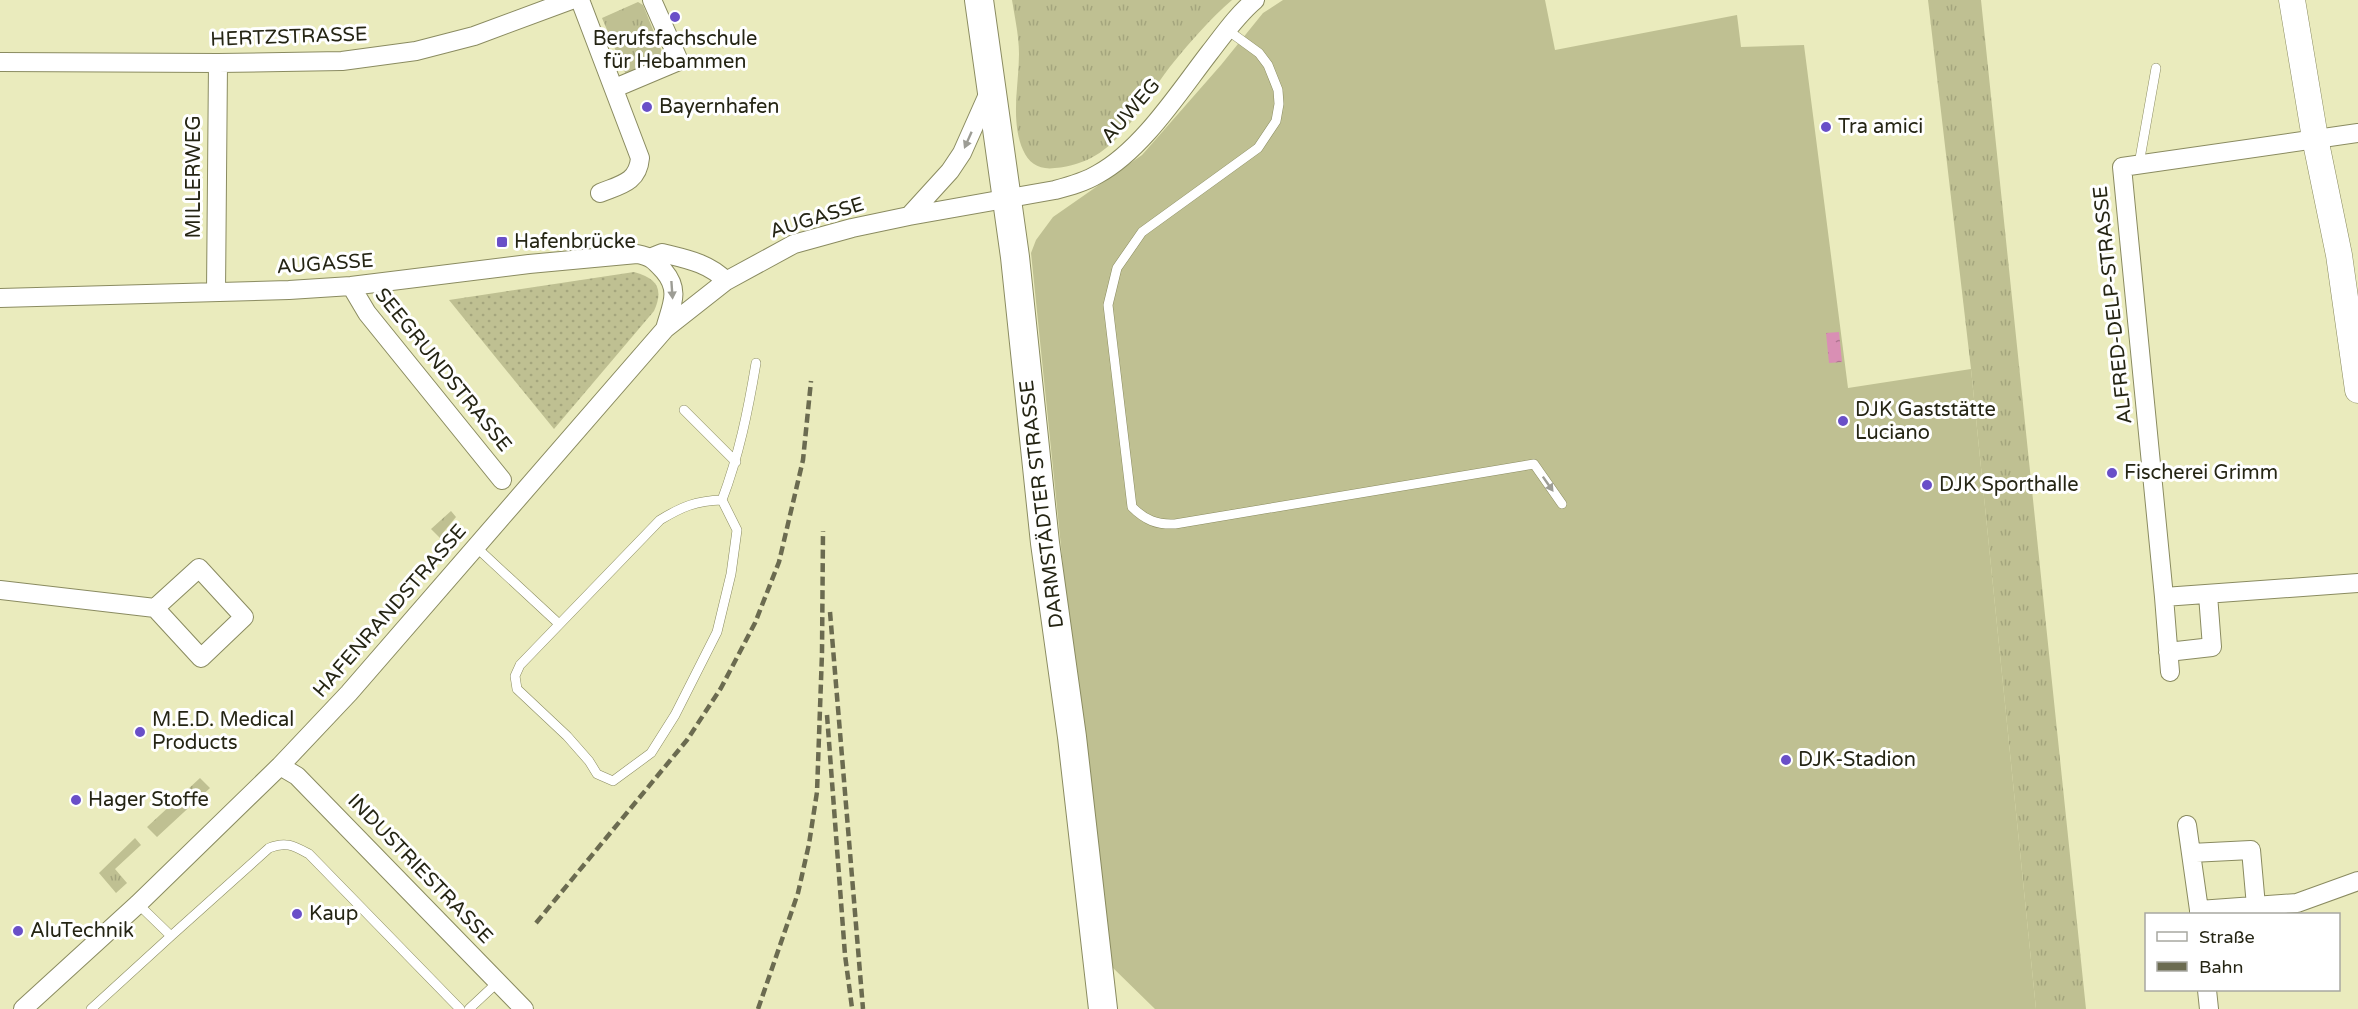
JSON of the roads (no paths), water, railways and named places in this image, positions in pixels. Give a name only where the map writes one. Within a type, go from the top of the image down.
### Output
[{"type":"main road","name":"DARMSTÄDTER STRASSE","points":[[979,0],[1008,199],[1045,543],[1072,737],[1103,1009]]},
{"type":"street","name":"HERTZSTRASSE","points":[[0,63],[342,61],[416,51],[474,36],[571,0]]},
{"type":"street","points":[[580,0],[637,144],[640,158],[637,174],[600,193]]},
{"type":"street","points":[[615,88],[679,61],[652,0]]},
{"type":"street","name":"AUWEG","points":[[1008,199],[1077,184],[1116,163],[1150,130],[1227,29],[1255,0]]},
{"type":"street","points":[[2292,0],[2339,255],[2358,390]]},
{"type":"street","name":"MILLERWEG","points":[[216,292],[218,63]]},
{"type":"street","points":[[901,217],[950,171],[962,153],[991,87]]},
{"type":"street","points":[[2139,164],[2358,133]]},
{"type":"street","name":"ALFRED-DELP-STRASSE","points":[[2139,164],[2122,167],[2170,672]]},
{"type":"street","name":"AUGASSE","points":[[0,298],[289,290],[351,286],[605,257],[637,254],[652,257],[662,253],[712,269],[726,281],[794,244],[901,217],[1008,199]]},
{"type":"street","points":[[652,257],[672,281],[674,288],[674,297],[665,329]]},
{"type":"street","name":"HAFENRANDSTRASSE","points":[[24,1009],[138,904],[280,766],[349,693],[665,329],[726,281]]},
{"type":"street","name":"SEEGRUNDSTRASSE","points":[[351,286],[367,314],[502,480]]},
{"type":"street","points":[[0,590],[155,608],[201,658],[244,617],[199,568],[155,608]]},
{"type":"street","points":[[2164,597],[2358,583]]},
{"type":"street","points":[[2168,652],[2212,647],[2208,595]]},
{"type":"street","name":"INDUSTRIESTRASSE","points":[[280,766],[297,776],[524,1009]]},
{"type":"street","points":[[2187,825],[2199,913],[2297,903],[2358,881]]},
{"type":"street","points":[[2191,853],[2251,850],[2256,906]]},
{"type":"street","points":[[2207,991],[2209,1009]]},
{"type":"lane","points":[[1227,29],[1259,53],[1268,65],[1278,90],[1279,104],[1276,121],[1258,148],[1142,232],[1117,268],[1108,305],[1132,507],[1150,521],[1161,525],[1175,524],[1534,464],[1562,504]]},
{"type":"lane","points":[[2139,164],[2156,68]]},
{"type":"lane","points":[[722,500],[701,501],[682,507],[660,520],[558,624],[520,665],[515,676],[517,689],[567,736],[597,774],[613,781],[651,753],[675,714],[717,632],[731,574],[737,530],[722,500],[736,462],[747,421],[756,363]]},
{"type":"lane","points":[[684,410],[736,462]]},
{"type":"lane","points":[[476,546],[558,624]]},
{"type":"lane","points":[[91,1009],[270,848],[281,843],[292,845],[309,854],[460,1009]]},
{"type":"lane","points":[[138,904],[171,936]]},
{"type":"lane","points":[[470,1009],[499,981]]},
{"type":"water","points":[[1839,332],[1842,362],[1829,363],[1826,333]]},
{"type":"railway","points":[[536,923],[687,740],[721,688],[755,623],[779,562],[803,460],[811,381]]},
{"type":"railway","points":[[758,1009],[798,893],[817,792],[822,653],[823,531]]},
{"type":"railway","points":[[830,612],[863,1009]]},
{"type":"railway","points":[[827,715],[845,955],[852,1008]]},
{"type":"place","name":"Berufsfachschule für Hebammen","points":[[675,17]]},
{"type":"place","name":"Bayernhafen","points":[[647,107]]},
{"type":"place","name":"Tra amici","points":[[1826,127]]},
{"type":"place","name":"Hafenbrücke","points":[[502,242]]},
{"type":"place","name":"DJK Gaststätte Luciano","points":[[1843,421]]},
{"type":"place","name":"Fischerei Grimm","points":[[2112,473]]},
{"type":"place","name":"DJK Sporthalle","points":[[1927,485]]},
{"type":"place","name":"M.E.D. Medical Products","points":[[140,732]]},
{"type":"place","name":"DJK-Stadion","points":[[1786,760]]},
{"type":"place","name":"Hager Stoffe","points":[[76,800]]},
{"type":"place","name":"Kaup","points":[[297,914]]},
{"type":"place","name":"AluTechnik","points":[[18,931]]}]
